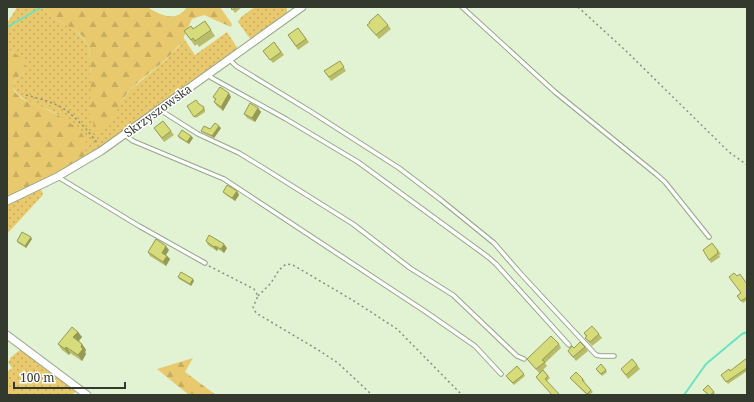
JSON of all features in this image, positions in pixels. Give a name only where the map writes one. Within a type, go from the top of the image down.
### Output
[{"type":"street","name":"Skrzyszowska","points":[[7,201],[57,177],[101,152],[302,7]]},
{"type":"street","points":[[7,335],[87,395]]},
{"type":"lane","points":[[462,7],[555,92],[665,182],[709,238]]},
{"type":"lane","points":[[230,59],[236,66],[405,172],[494,242],[521,274],[596,355],[614,356]]},
{"type":"lane","points":[[208,75],[358,162],[488,257],[569,345]]},
{"type":"lane","points":[[160,110],[198,134],[239,153],[352,224],[410,268],[453,295],[517,356],[524,359]]},
{"type":"lane","points":[[125,135],[133,140],[224,179],[457,333],[475,346],[501,374]]},
{"type":"lane","points":[[57,177],[204,263]]},
{"type":"path","points":[[578,7],[624,49],[729,152],[747,165]]},
{"type":"path","points":[[26,95],[60,106],[91,134],[101,152]]},
{"type":"path","points":[[204,263],[254,289],[258,296]]},
{"type":"path","points":[[372,395],[338,363],[256,313],[252,307],[258,296],[271,283],[279,270],[286,264],[293,265],[354,301],[397,329],[462,395]]},
{"type":"green space","points":[[16,7],[44,7],[49,15],[76,31],[82,37],[89,47],[91,77],[111,120],[118,106],[130,90],[167,59],[179,46],[183,37],[195,55],[227,32],[238,49],[82,160],[62,118],[49,110],[22,98],[13,87],[16,79],[25,71],[16,54],[7,49],[7,23]]},
{"type":"green space","points":[[44,7],[147,7],[158,13],[173,16],[178,15],[187,7],[220,7],[232,24],[231,27],[204,15],[192,19],[182,40],[173,52],[130,90],[112,119],[98,131],[94,126],[90,114],[91,77],[89,47],[82,36],[49,15]]},
{"type":"green space","points":[[255,7],[287,7],[287,13],[251,40],[238,22],[241,17]]},
{"type":"green space","points":[[7,49],[16,54],[25,62],[25,71],[16,79],[13,87],[16,93],[24,100],[50,111],[73,125],[79,130],[86,144],[82,160],[7,198]]},
{"type":"green space","points":[[40,188],[43,193],[42,196],[7,234],[7,204]]},
{"type":"green space","points":[[21,349],[77,391],[71,395],[7,395],[7,372],[12,368],[8,362],[10,358]]},
{"type":"green space","points":[[193,358],[185,372],[216,395],[189,395],[157,369]]},
{"type":"building","points":[[378,14],[388,25],[376,35],[367,25]]},
{"type":"building","points":[[205,21],[211,30],[195,41],[193,38],[191,40],[184,31],[191,26],[193,29]]},
{"type":"building","points":[[298,28],[306,39],[296,46],[288,35]]},
{"type":"building","points":[[274,42],[281,52],[270,60],[263,51]]},
{"type":"building","points":[[340,61],[344,67],[329,77],[324,71]]},
{"type":"building","points":[[220,87],[229,93],[221,107],[214,102],[216,99],[213,97]]},
{"type":"building","points":[[196,100],[204,107],[203,110],[194,117],[187,106]]},
{"type":"building","points":[[250,103],[258,108],[252,118],[244,114]]},
{"type":"building","points":[[163,121],[171,131],[162,138],[154,128]]},
{"type":"building","points":[[215,123],[219,126],[212,136],[201,131],[204,126],[210,129]]},
{"type":"building","points":[[182,130],[191,136],[187,142],[178,136]]},
{"type":"building","points":[[227,185],[237,191],[232,198],[223,192]]},
{"type":"building","points":[[22,232],[31,237],[25,246],[17,241]]},
{"type":"building","points":[[209,235],[224,244],[221,249],[215,246],[214,247],[206,241]]},
{"type":"building","points":[[156,239],[166,246],[162,253],[167,256],[163,262],[148,252]]},
{"type":"building","points":[[712,243],[718,253],[709,260],[703,250]]},
{"type":"building","points":[[181,272],[193,279],[190,284],[178,277]]},
{"type":"building","points":[[734,273],[737,276],[740,274],[747,284],[747,297],[741,301],[737,296],[741,293],[729,277]]},
{"type":"building","points":[[592,326],[599,334],[590,342],[585,338],[587,336],[584,333]]},
{"type":"building","points":[[72,327],[78,332],[73,337],[82,344],[81,347],[83,349],[78,355],[66,347],[65,349],[58,344]]},
{"type":"building","points":[[551,336],[559,344],[542,360],[545,362],[536,369],[527,359]]},
{"type":"building","points":[[580,342],[585,347],[573,357],[568,351],[572,346],[574,348]]},
{"type":"building","points":[[747,358],[747,368],[726,382],[721,375],[729,369],[730,371]]},
{"type":"building","points":[[632,359],[637,365],[626,375],[621,369]]},
{"type":"building","points":[[601,364],[606,370],[601,374],[596,369]]},
{"type":"building","points":[[517,366],[524,374],[513,383],[506,376]]},
{"type":"building","points":[[543,370],[548,376],[545,379],[560,395],[552,395],[536,377]]},
{"type":"building","points":[[576,372],[591,390],[587,394],[570,378]]},
{"type":"building","points":[[708,385],[714,392],[710,395],[703,390]]},
{"type":"waterway","points":[[7,27],[42,7]]},
{"type":"waterway","points":[[684,395],[706,364],[742,334],[747,332]]}]
